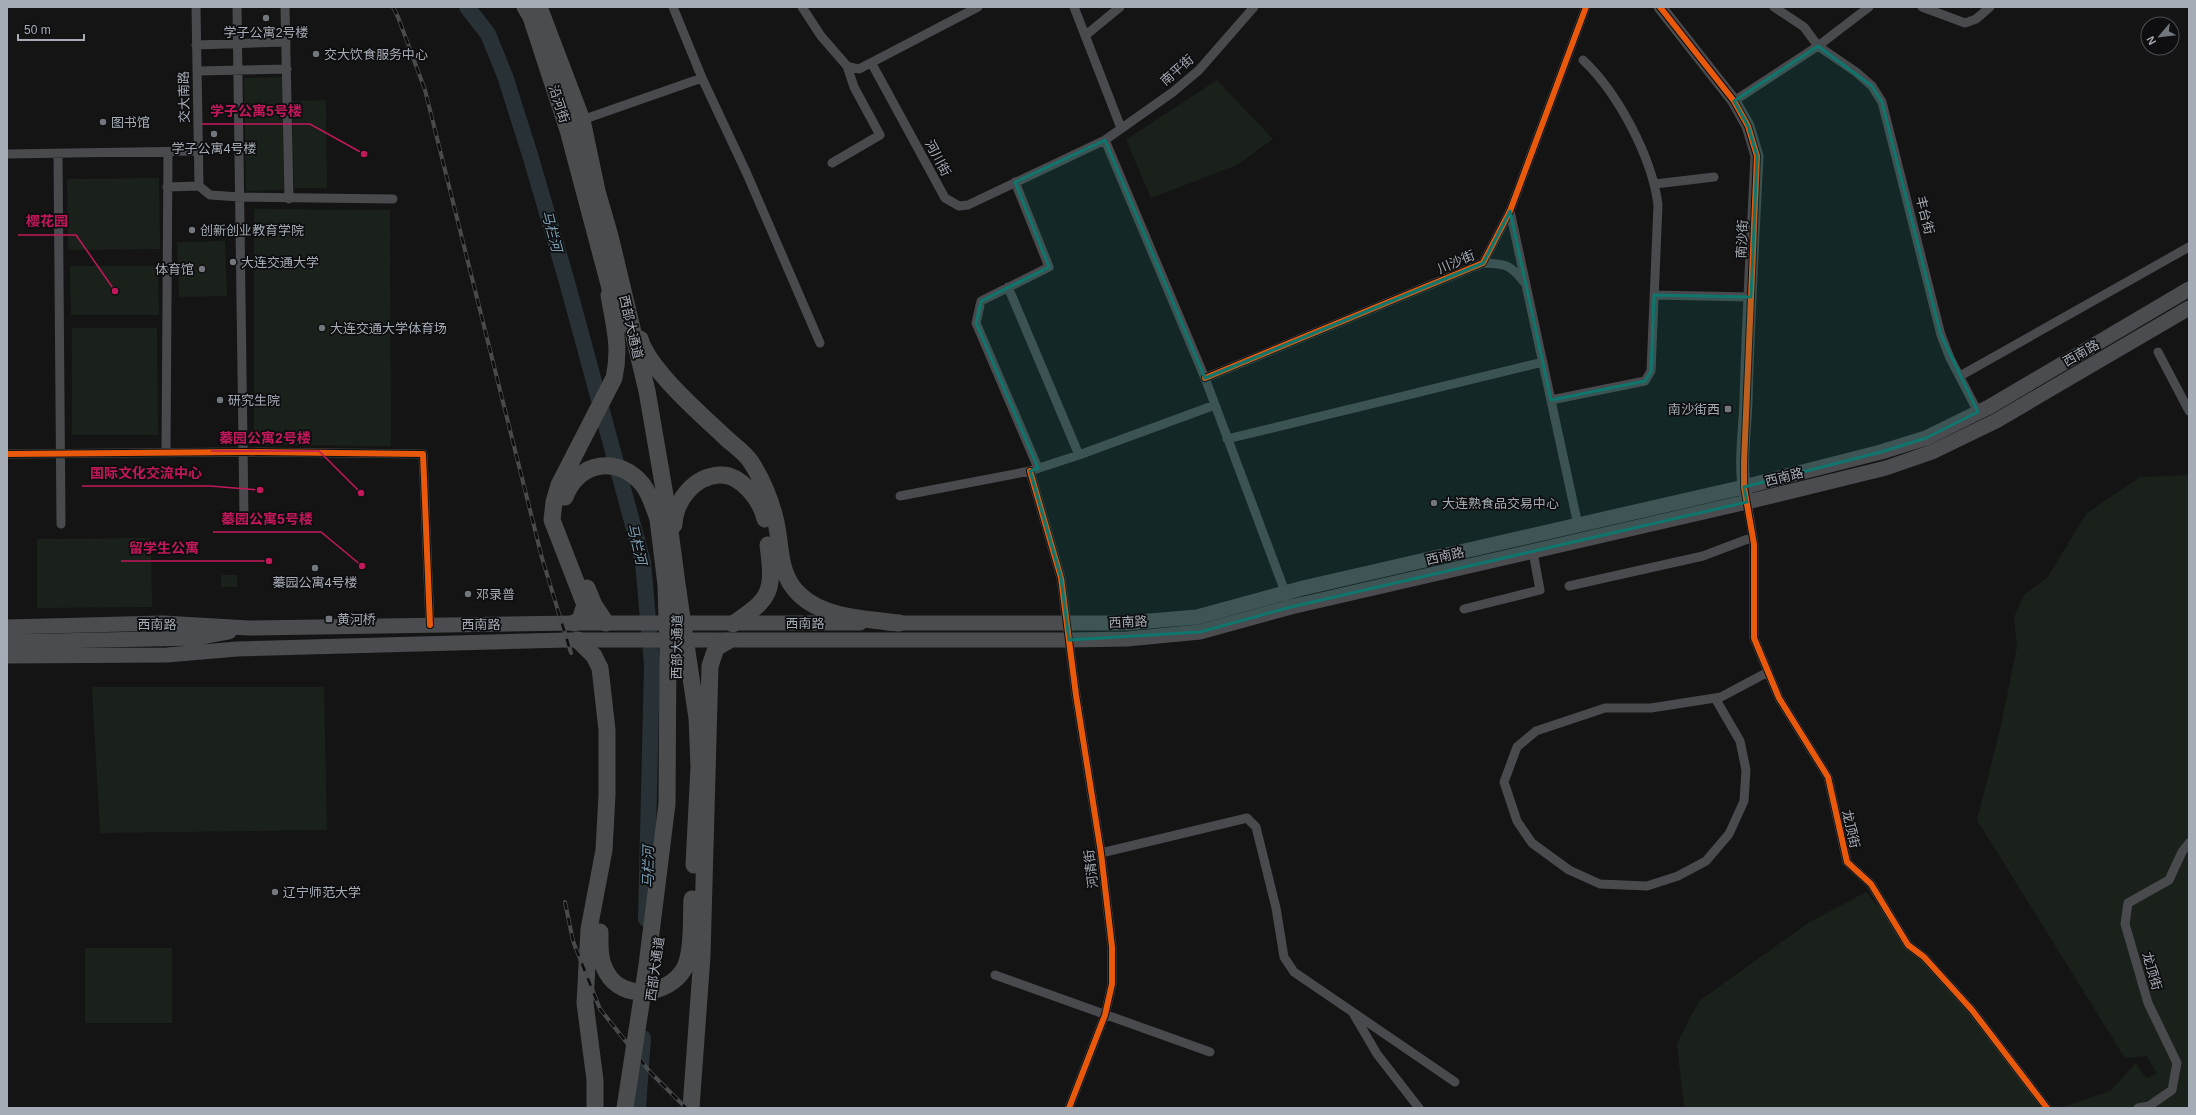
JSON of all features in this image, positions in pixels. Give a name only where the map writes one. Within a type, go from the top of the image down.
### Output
[{"type":"highway","name":"沿河街","points":[[530,9],[582,120],[592,197]]},
{"type":"highway","name":"沿河街","points":[[530,9],[568,130],[592,197]]},
{"type":"highway","name":"西部大通道","points":[[592,197],[610,236],[646,391],[666,501],[678,591],[676,805],[656,966],[634,1108]]},
{"type":"highway","name":"西部大通道","points":[[592,197],[601,255],[637,393],[658,519],[666,585],[668,649],[667,804],[647,964],[625,1108]]},
{"type":"highway","points":[[610,236],[642,344],[664,377],[692,406],[750,460],[763,483],[775,518],[779,553],[786,576],[797,593],[808,602],[826,611],[864,619],[899,623]]},
{"type":"highway","points":[[574,623],[580,620],[584,604],[552,520],[554,502],[559,485],[614,378],[618,360],[618,343],[601,255]]},
{"type":"highway","points":[[609,623],[594,605],[565,523],[563,513],[564,500],[574,480],[582,473],[608,466],[621,468],[631,473],[644,486],[658,519]]},
{"type":"highway","points":[[673,549],[676,508],[686,492],[705,479],[720,475],[733,478],[745,487],[759,502],[765,517],[772,581],[766,595],[753,611],[733,624]]},
{"type":"highway","points":[[597,882],[600,955],[607,974],[615,984],[627,990],[638,992],[657,990],[666,986],[684,969],[689,955],[699,767],[697,718],[678,591]]},
{"type":"highway","points":[[578,640],[594,656],[600,668],[607,730],[607,795],[604,850],[589,929],[585,1002],[595,1080],[595,1108]]},
{"type":"highway","points":[[691,1108],[702,956],[710,666],[716,648],[728,641]]},
{"type":"main road","name":"西南路","points":[[7,627],[163,623],[249,628],[574,623],[1126,623],[1197,617],[1286,593],[1744,487],[1881,452],[1926,438],[1978,412],[2189,289]]},
{"type":"main road","name":"西南路","points":[[7,656],[167,655],[247,649],[578,640],[728,641],[1127,639],[1200,632],[1291,607],[1533,552],[1886,468],[1932,452],[1996,420],[2189,308]]},
{"type":"main road","points":[[197,638],[249,628]]},
{"type":"main road","name":"西南路","points":[[7,642],[197,638]]},
{"type":"main road","points":[[197,638],[247,649]]},
{"type":"street","name":"交大南路","points":[[196,7],[199,186]]},
{"type":"street","points":[[237,7],[244,519]]},
{"type":"street","points":[[285,7],[289,199]]},
{"type":"street","points":[[673,7],[702,78],[747,174],[820,343]]},
{"type":"street","points":[[802,7],[821,36],[847,66],[854,86],[880,135],[832,163]]},
{"type":"street","points":[[847,66],[859,69],[872,64],[978,7]]},
{"type":"street","points":[[1074,7],[1086,34],[1121,128]]},
{"type":"street","points":[[1086,34],[1120,7]]},
{"type":"street","name":"南平街","points":[[1105,140],[1173,92],[1199,70],[1254,7]]},
{"type":"street","name":"川沙街","points":[[1204,378],[1483,263],[1510,211],[1586,7]]},
{"type":"street","name":"南沙街","points":[[1660,7],[1734,101],[1748,126],[1758,156],[1744,487],[1747,502]]},
{"type":"street","name":"丰台街","points":[[1774,7],[1804,27],[1818,46],[1856,72],[1872,86],[1882,102],[1941,335],[1978,412]]},
{"type":"street","points":[[1734,101],[1818,46],[1869,7]]},
{"type":"street","points":[[1922,7],[1965,23],[1976,19],[1990,7]]},
{"type":"street","points":[[196,45],[286,42]]},
{"type":"street","points":[[1551,400],[1645,381],[1651,371],[1658,205],[1656,184],[1628,121],[1600,76],[1583,60]]},
{"type":"street","name":"河川街","points":[[872,64],[945,198],[960,206],[968,204],[1105,140]]},
{"type":"street","points":[[197,71],[287,69]]},
{"type":"street","points":[[582,120],[702,78]]},
{"type":"street","points":[[1105,140],[1215,405],[1291,607]]},
{"type":"street","points":[[7,154],[198,151]]},
{"type":"street","points":[[166,453],[168,152]]},
{"type":"street","points":[[58,153],[62,524]]},
{"type":"street","points":[[1656,184],[1714,178]]},
{"type":"street","name":"河清街","points":[[1015,182],[1049,267],[981,301],[976,323],[1034,470],[1061,578],[1101,853],[1112,947],[1112,984],[1105,1015],[1069,1108]]},
{"type":"street","points":[[168,187],[199,186],[210,195],[240,197],[289,199],[393,199]]},
{"type":"street","points":[[1510,211],[1578,525]]},
{"type":"street","points":[[1960,376],[2189,247]]},
{"type":"street","points":[[1483,263],[1505,264],[1515,270],[1526,284]]},
{"type":"street","points":[[1008,287],[1079,455]]},
{"type":"street","points":[[1654,295],[1751,297]]},
{"type":"street","points":[[2158,352],[2189,411]]},
{"type":"street","points":[[1228,439],[1543,362]]},
{"type":"street","points":[[900,496],[1034,470],[1215,405]]},
{"type":"street","points":[[7,454],[244,452],[423,454],[430,625]]},
{"type":"street","name":"龙顶街","points":[[1747,502],[1753,537],[1754,638],[1779,698],[1828,778],[1847,862],[1871,884],[1908,945],[1924,957],[1972,1010],[2047,1108]]},
{"type":"street","points":[[1568,586],[1703,556],[1753,537]]},
{"type":"street","points":[[1464,609],[1529,595],[1540,590],[1533,552]]},
{"type":"street","points":[[1715,698],[1740,741],[1746,770],[1744,801],[1729,834],[1706,861],[1678,876],[1647,886],[1600,884],[1569,870],[1532,843],[1517,821],[1504,782],[1517,747],[1536,731],[1605,708],[1651,708],[1721,697],[1768,672]]},
{"type":"street","points":[[1101,853],[1247,818],[1256,827],[1276,908],[1284,957],[1294,972],[1352,1010],[1455,1082]]},
{"type":"street","name":"龙顶街","points":[[2138,1108],[2148,1106],[2172,1090],[2177,1063],[2148,1003],[2125,924],[2128,903],[2169,880],[2182,852],[2189,843]]},
{"type":"street","points":[[995,976],[1210,1052]]},
{"type":"street","points":[[1352,1010],[1377,1054],[1418,1108]]},
{"type":"highlighted area","points":[[1818,46],[1872,86],[1882,102],[1892,137],[1941,335],[1978,412],[1926,438],[1881,452],[1744,487],[1747,502],[1291,607],[1200,632],[1069,640],[1061,578],[1030,471],[1038,468],[976,323],[981,301],[1049,267],[1015,182],[1105,140],[1205,378],[1483,263],[1510,211],[1551,400],[1645,381],[1651,371],[1654,295],[1751,297],[1757,156],[1748,126],[1734,101]]},
{"type":"shaded area","points":[[282,77],[284,190],[246,191],[244,78]]},
{"type":"shaded area","points":[[1217,80],[1273,139],[1237,165],[1151,198],[1126,140]]},
{"type":"shaded area","points":[[326,100],[327,188],[294,188],[292,101]]},
{"type":"shaded area","points":[[159,178],[160,249],[68,250],[67,179]]},
{"type":"shaded area","name":"大连交通大学体育场","points":[[254,209],[390,210],[391,446],[254,445]]},
{"type":"shaded area","name":"体育馆","points":[[225,241],[227,296],[179,297],[177,242]]},
{"type":"shaded area","points":[[70,266],[158,266],[159,315],[71,315]]},
{"type":"shaded area","points":[[72,328],[157,328],[158,435],[72,435]]},
{"type":"shaded area","points":[[2189,475],[2189,1108],[2060,1108],[2110,1091],[2136,1063],[2146,1078],[2157,1074],[2147,1056],[2125,1058],[1977,820],[2001,725],[2017,647],[2014,617],[2024,595],[2047,578],[2087,513],[2140,477]]},
{"type":"shaded area","points":[[151,538],[152,607],[37,608],[37,539]]},
{"type":"shaded area","points":[[221,575],[237,575],[237,587],[221,587]]},
{"type":"shaded area","points":[[92,687],[324,687],[327,830],[100,833]]},
{"type":"shaded area","points":[[1866,892],[1975,1021],[2041,1108],[1684,1108],[1677,1044],[1699,1001],[1808,923]]},
{"type":"shaded area","points":[[85,948],[172,948],[172,1023],[85,1023]]},
{"type":"waterway","name":"马栏河","points":[[467,7],[488,34],[505,76],[531,158],[567,282],[643,562],[652,665],[646,919]]},
{"type":"waterway","name":"马栏河","points":[[638,1108],[643,1038]]},
{"type":"railway","points":[[393,7],[425,90],[542,558],[571,653]]},
{"type":"railway","points":[[565,902],[573,941],[600,1009],[650,1072],[686,1108]]},
{"type":"cycle path","points":[[1205,378],[1483,263],[1510,211],[1586,7]]},
{"type":"cycle path","points":[[1660,7],[1734,101],[1748,126],[1757,156],[1744,462],[1744,487],[1754,544],[1754,638],[1779,698],[1828,777],[1847,862],[1871,884],[1908,945],[1924,957],[1972,1010],[2047,1108]]},
{"type":"cycle path","points":[[7,454],[244,452],[423,454],[430,625]]},
{"type":"cycle path","points":[[1030,471],[1061,578],[1076,695],[1101,853],[1112,947],[1112,984],[1105,1015],[1069,1108]]},
{"type":"place","name":"学子公寓2号楼","points":[[266,18]]},
{"type":"place","name":"交大饮食服务中心","points":[[316,54]]},
{"type":"place","name":"图书馆","points":[[103,122]]},
{"type":"place","name":"学子公寓4号楼","points":[[214,134]]},
{"type":"place","name":"学子公寓5号楼","points":[[364,154]]},
{"type":"place","name":"创新创业教育学院","points":[[192,230]]},
{"type":"place","name":"大连交通大学","points":[[233,262]]},
{"type":"place","name":"体育馆","points":[[202,269]]},
{"type":"place","name":"樱花园","points":[[115,291]]},
{"type":"place","name":"大连交通大学体育场","points":[[322,328]]},
{"type":"place","name":"研究生院","points":[[220,400]]},
{"type":"place","name":"南沙街西","points":[[1728,409]]},
{"type":"place","name":"国际文化交流中心","points":[[260,490]]},
{"type":"place","name":"蓁园公寓2号楼","points":[[361,493]]},
{"type":"place","name":"大连熟食品交易中心","points":[[1434,503]]},
{"type":"place","name":"留学生公寓","points":[[269,561]]},
{"type":"place","name":"蓁园公寓5号楼","points":[[362,566]]},
{"type":"place","name":"蓁园公寓4号楼","points":[[315,568]]},
{"type":"place","name":"邓录普","points":[[468,594]]},
{"type":"place","name":"黄河桥","points":[[329,619]]},
{"type":"place","name":"辽宁师范大学","points":[[275,892]]}]
